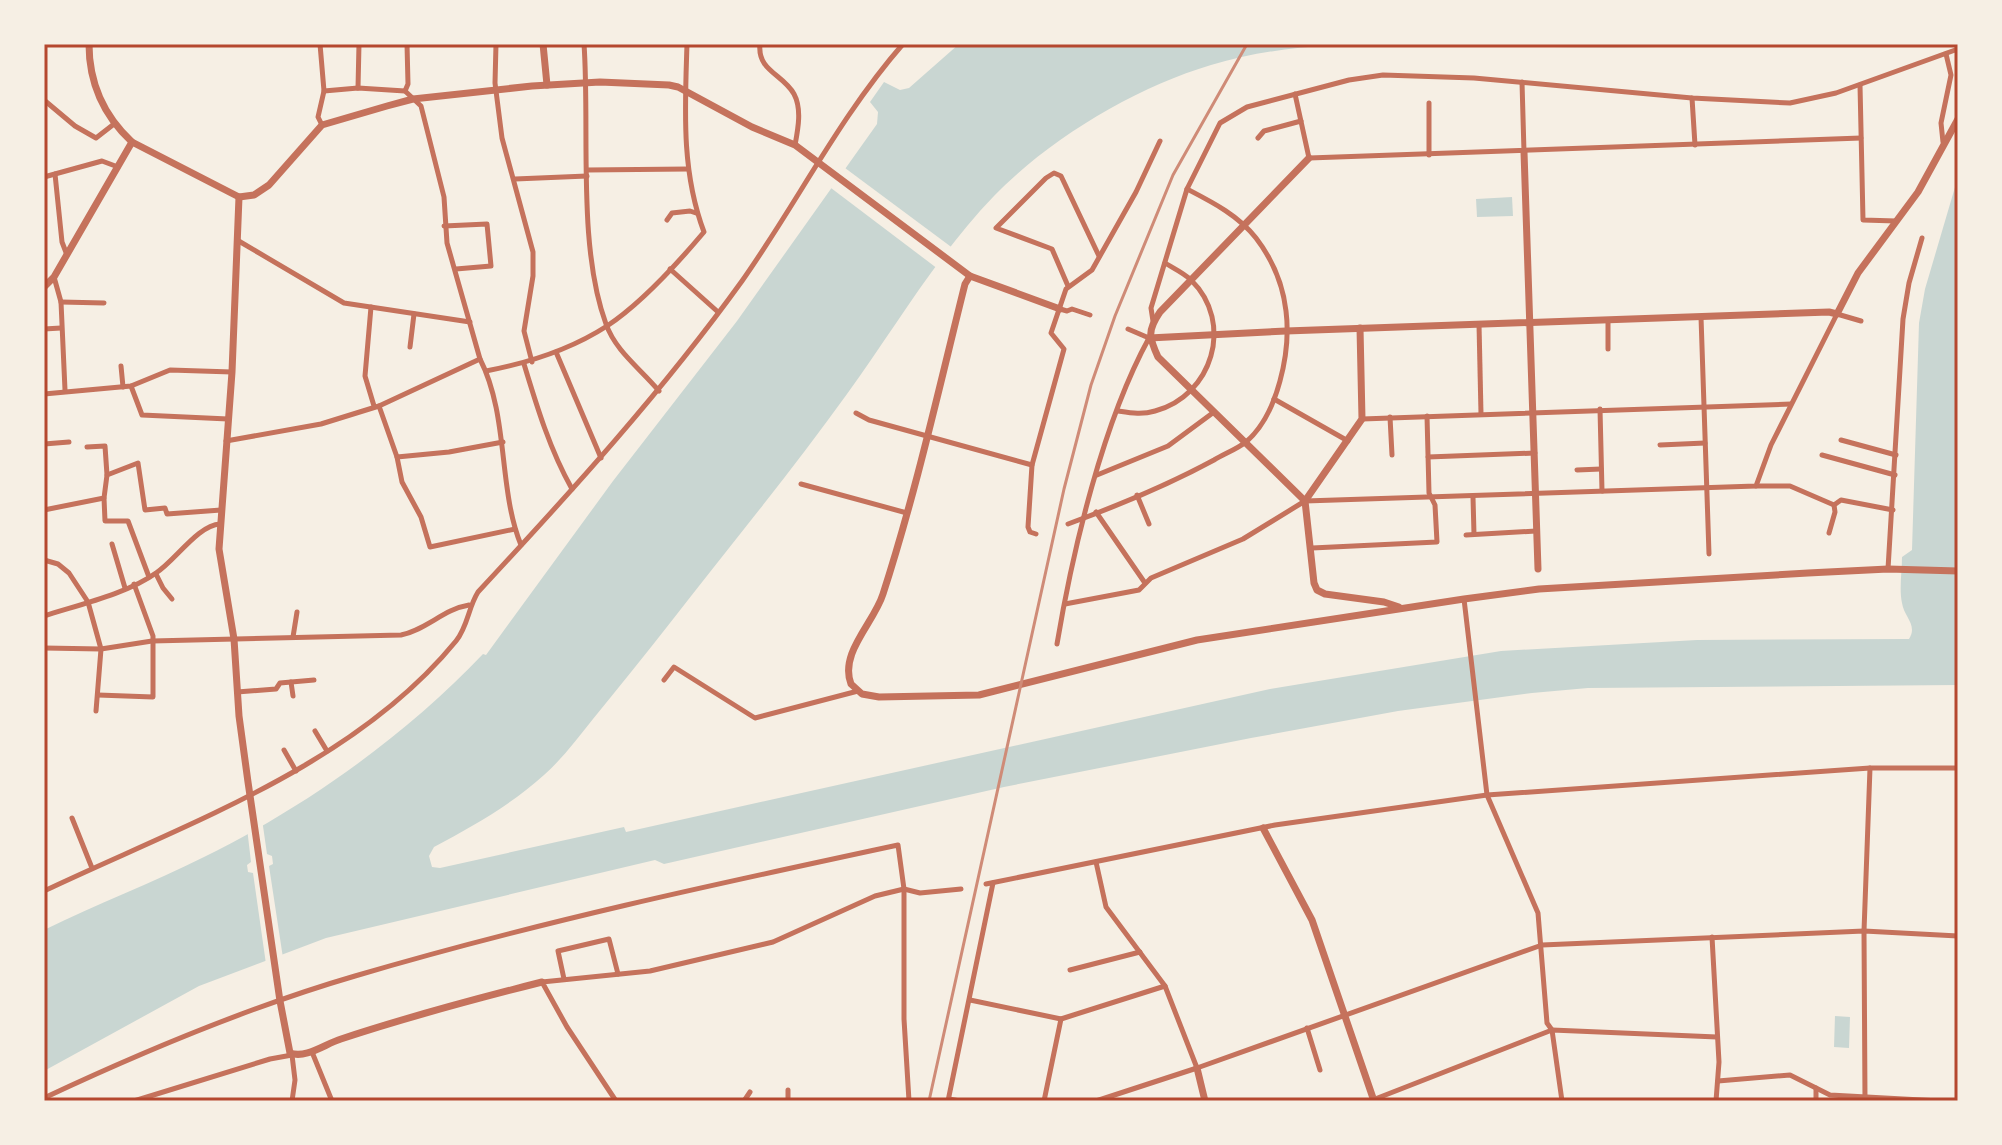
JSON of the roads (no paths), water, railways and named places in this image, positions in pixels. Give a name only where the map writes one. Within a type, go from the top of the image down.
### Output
[{"type":"street","points":[[89,44],[91,77],[114,124],[132,142],[239,197],[254,195],[269,185],[322,125],[413,99],[547,85],[631,82],[669,85],[795,145],[970,276],[1060,309],[1090,315]]},
{"type":"street","points":[[320,44],[324,91],[318,117],[322,125]]},
{"type":"street","points":[[358,88],[359,44]]},
{"type":"street","points":[[405,91],[408,84],[407,44]]},
{"type":"street","points":[[496,44],[496,90],[502,138],[533,252],[533,276],[524,331],[532,362]]},
{"type":"street","points":[[543,44],[547,85]]},
{"type":"street","points":[[584,44],[587,173],[597,287],[606,326],[625,356],[659,391]]},
{"type":"street","points":[[486,371],[532,362],[606,326],[670,269],[704,232],[690,187],[688,169],[685,135],[687,44]]},
{"type":"street","points":[[760,44],[761,61],[794,96],[799,118],[795,145]]},
{"type":"street","points":[[44,891],[250,798],[327,751],[423,677],[458,638],[469,616],[469,605],[478,592],[659,391],[718,312],[879,72],[903,44]]},
{"type":"street","points":[[1057,644],[1096,476],[1131,369],[1149,338],[1153,322],[1151,308],[1187,189],[1220,123],[1247,107],[1349,80],[1383,75],[1522,82],[1692,98],[1790,103],[1809,101],[1860,85],[1958,49]]},
{"type":"street","points":[[1943,142],[1941,123],[1951,75],[1946,54]]},
{"type":"street","points":[[1522,82],[1538,569]]},
{"type":"street","points":[[1860,85],[1863,220],[1897,221]]},
{"type":"street","points":[[324,91],[358,88],[405,91],[421,106],[444,197],[447,243],[486,371],[503,442],[515,529],[521,545]]},
{"type":"street","points":[[1295,94],[1309,158]]},
{"type":"street","points":[[1692,98],[1695,145]]},
{"type":"street","points":[[44,100],[75,126],[96,138],[114,124]]},
{"type":"street","points":[[1429,103],[1429,155]]},
{"type":"street","points":[[1756,486],[1771,445],[1858,273],[1918,192],[1958,119]]},
{"type":"street","points":[[1258,138],[1264,131],[1301,121]]},
{"type":"street","points":[[1153,322],[1309,158],[1861,138]]},
{"type":"street","points":[[1036,534],[1030,532],[1028,527],[1032,465],[1064,349],[1051,333],[1068,286],[1092,270],[1136,192],[1160,141]]},
{"type":"street","points":[[44,287],[54,277],[132,142]]},
{"type":"street","points":[[44,177],[102,161],[118,167]]},
{"type":"street","points":[[515,179],[688,169]]},
{"type":"street","points":[[1068,286],[1052,249],[996,228],[1054,173],[1061,176],[1099,256]]},
{"type":"street","points":[[55,174],[62,242],[67,255]]},
{"type":"street","points":[[1068,524],[1185,476],[1246,442],[1274,399],[1284,359],[1286,331],[1286,310],[1280,282],[1268,256],[1245,226],[1220,206],[1187,189]]},
{"type":"street","points":[[239,197],[232,372],[219,549],[234,639],[250,798],[279,997],[292,1055],[295,1080],[292,1101]]},
{"type":"street","points":[[667,220],[672,213],[697,213]]},
{"type":"street","points":[[444,226],[487,224],[491,266],[456,269]]},
{"type":"street","points":[[1888,569],[1903,319],[1922,238]]},
{"type":"street","points":[[237,240],[344,303],[470,322]]},
{"type":"street","points":[[1118,411],[1152,412],[1165,408],[1192,390],[1209,364],[1214,334],[1207,305],[1191,281],[1165,263]]},
{"type":"street","points":[[670,269],[718,312]]},
{"type":"street","points":[[858,691],[849,679],[848,662],[882,598],[928,436],[965,284],[970,276]]},
{"type":"street","points":[[54,277],[61,302],[65,390]]},
{"type":"street","points":[[61,302],[104,303]]},
{"type":"street","points":[[371,307],[365,376],[397,457],[402,482],[421,517],[430,547],[515,529]]},
{"type":"street","points":[[410,347],[414,314]]},
{"type":"street","points":[[1128,329],[1149,338],[1701,317],[1837,314],[1861,321]]},
{"type":"street","points":[[1701,317],[1709,554]]},
{"type":"street","points":[[1608,320],[1608,349]]},
{"type":"street","points":[[1479,324],[1481,414]]},
{"type":"street","points":[[44,329],[61,328]]},
{"type":"street","points":[[1065,604],[1139,590],[1145,583],[1243,539],[1305,501],[1362,419],[1360,328]]},
{"type":"street","points":[[1149,338],[1158,357],[1305,501],[1314,583],[1320,592],[1384,602],[1402,608]]},
{"type":"street","points":[[556,352],[601,458]]},
{"type":"street","points":[[226,441],[321,424],[376,406],[480,359]]},
{"type":"street","points":[[524,364],[560,468],[572,490]]},
{"type":"street","points":[[121,366],[123,387]]},
{"type":"street","points":[[44,394],[131,386],[170,370],[232,372]]},
{"type":"street","points":[[131,386],[142,415],[228,419]]},
{"type":"street","points":[[1274,399],[1348,441]]},
{"type":"street","points":[[1362,419],[1791,404]]},
{"type":"street","points":[[1600,409],[1602,491]]},
{"type":"street","points":[[1096,476],[1168,446],[1215,411]]},
{"type":"street","points":[[856,413],[869,420],[1032,465]]},
{"type":"street","points":[[1312,548],[1437,542],[1435,505],[1429,493],[1427,416]]},
{"type":"street","points":[[1390,417],[1392,455]]},
{"type":"street","points":[[1841,440],[1896,455]]},
{"type":"street","points":[[44,444],[69,442]]},
{"type":"street","points":[[397,457],[503,442]]},
{"type":"street","points":[[1660,445],[1705,443]]},
{"type":"street","points":[[87,447],[105,446],[105,521],[128,521],[149,577]]},
{"type":"street","points":[[1428,457],[1535,453]]},
{"type":"street","points":[[1822,455],[1895,475]]},
{"type":"street","points":[[107,475],[138,463],[145,510],[165,508],[167,514],[221,510]]},
{"type":"street","points":[[1577,470],[1601,469]]},
{"type":"street","points":[[801,484],[907,513]]},
{"type":"street","points":[[1305,501],[1790,486],[1834,505]]},
{"type":"street","points":[[1137,495],[1149,524]]},
{"type":"street","points":[[1473,497],[1474,534]]},
{"type":"street","points":[[44,510],[104,498]]},
{"type":"street","points":[[1834,505],[1841,500],[1893,510]]},
{"type":"street","points":[[1829,533],[1834,505]]},
{"type":"street","points":[[1096,512],[1145,583]]},
{"type":"street","points":[[44,616],[156,574],[203,531],[213,524],[220,524]]},
{"type":"street","points":[[1466,535],[1537,531]]},
{"type":"street","points":[[112,544],[125,588]]},
{"type":"street","points":[[44,560],[58,564],[69,573],[88,602],[101,649],[96,711]]},
{"type":"street","points":[[664,680],[674,667],[755,718],[858,691],[879,697],[985,694],[1197,640],[1539,589],[1888,569],[1958,571]]},
{"type":"street","points":[[156,574],[172,599]]},
{"type":"street","points":[[98,695],[153,697],[152,641],[134,584]]},
{"type":"street","points":[[1464,599],[1487,795],[1538,913],[1547,1023],[1552,1030],[1562,1101]]},
{"type":"street","points":[[44,648],[101,649],[152,641],[401,635],[412,633],[458,607],[469,605]]},
{"type":"street","points":[[293,637],[297,612]]},
{"type":"street","points":[[237,692],[276,689],[280,683],[314,680]]},
{"type":"street","points":[[291,682],[293,696]]},
{"type":"street","points":[[315,731],[327,751]]},
{"type":"street","points":[[284,750],[296,771]]},
{"type":"street","points":[[1864,1099],[1864,931],[1870,768]]},
{"type":"street","points":[[960,1101],[948,1100],[970,1000],[989,883],[1263,828],[1487,795],[1870,768],[1958,768]]},
{"type":"street","points":[[72,818],[92,868]]},
{"type":"street","points":[[1263,828],[1312,920],[1372,1101],[1552,1030],[1717,1037]]},
{"type":"street","points":[[44,1098],[279,997],[533,926],[898,845],[904,889],[904,1019],[909,1101]]},
{"type":"street","points":[[1096,862],[1106,907],[1165,986],[1197,1068],[1205,1101]]},
{"type":"street","points":[[134,1101],[292,1055],[312,1052],[412,1016],[542,982],[650,971],[773,942],[875,896],[904,889],[920,893],[961,889]]},
{"type":"street","points":[[1096,1101],[1542,945],[1864,931],[1958,936]]},
{"type":"street","points":[[1712,937],[1717,1037],[1716,1101]]},
{"type":"street","points":[[564,979],[558,951],[609,939],[618,974]]},
{"type":"street","points":[[1070,970],[1140,952]]},
{"type":"street","points":[[542,982],[567,1027],[616,1101]]},
{"type":"street","points":[[970,1000],[1061,1019],[1165,986]]},
{"type":"street","points":[[1044,1101],[1061,1019]]},
{"type":"street","points":[[1307,1028],[1320,1070]]},
{"type":"street","points":[[312,1052],[332,1101]]},
{"type":"street","points":[[1718,1081],[1790,1075],[1830,1095],[1940,1101]]},
{"type":"street","points":[[1816,1087],[1816,1101]]},
{"type":"street","points":[[788,1090],[788,1101]]},
{"type":"street","points":[[744,1101],[750,1092]]},
{"type":"railway","points":[[929,1101],[1064,489],[1091,385],[1115,316],[1173,175],[1247,44]]}]
